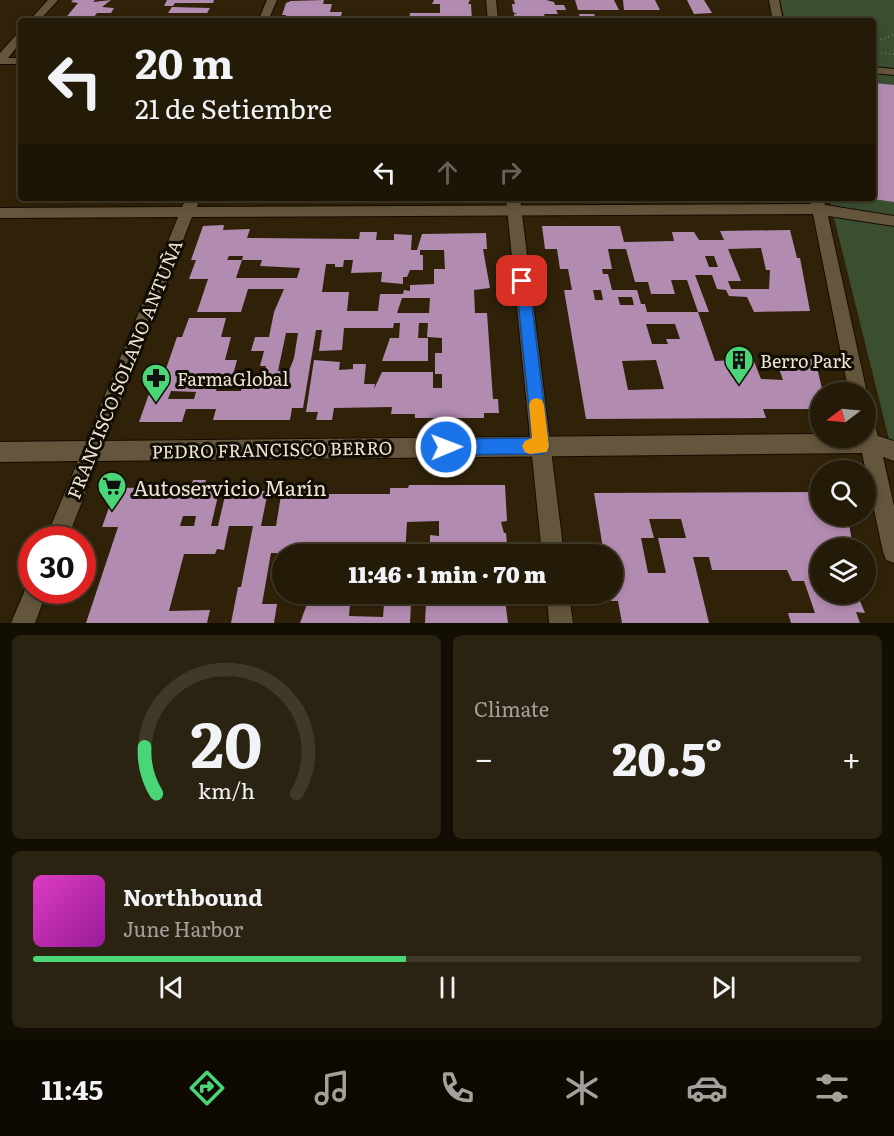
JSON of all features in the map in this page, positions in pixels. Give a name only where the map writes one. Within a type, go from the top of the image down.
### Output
[{"type":"street","points":[[37,18],[53,0]]},
{"type":"street","points":[[264,18],[272,0]]},
{"type":"street","points":[[491,0],[493,18]]},
{"type":"street","points":[[774,0],[777,18]]},
{"type":"street","points":[[0,61],[18,40]]},
{"type":"street","points":[[0,61],[18,61]]},
{"type":"street","points":[[876,70],[894,72]]},
{"type":"street","points":[[818,203],[856,382]]},
{"type":"street","points":[[0,213],[190,205],[818,203],[894,221]]},
{"type":"street","points":[[514,204],[552,544]]},
{"type":"street","name":"FRANCISCO SOLANO ANTUÑA","points":[[62,526],[190,205]]},
{"type":"street","name":"PEDRO FRANCISCO BERRO","points":[[0,452],[541,446],[810,437]]},
{"type":"street","name":"PEDRO FRANCISCO BERRO","points":[[876,440],[894,451]]},
{"type":"street","points":[[870,448],[894,552]]},
{"type":"street","points":[[23,623],[31,604]]},
{"type":"street","points":[[559,604],[561,623]]},
{"type":"path","points":[[876,41],[894,34]]},
{"type":"path","points":[[876,52],[894,54]]},
{"type":"green space","points":[[780,0],[894,0],[894,459],[830,201],[876,201],[876,18],[784,18]]},
{"type":"building","points":[[73,0],[95,0],[93,2],[111,0],[102,7],[114,8],[111,13],[97,13],[93,18],[66,18],[78,3],[71,2]]},
{"type":"building","points":[[167,0],[214,0],[213,3],[175,3],[173,6],[164,6]]},
{"type":"building","points":[[324,0],[323,4],[332,4],[330,12],[342,12],[341,16],[284,18],[286,15],[282,15],[286,3]]},
{"type":"building","points":[[434,0],[470,0],[468,4],[471,4],[472,18],[409,18],[410,13],[440,13],[440,4],[432,4]]},
{"type":"building","points":[[514,0],[546,0],[554,2],[555,5],[564,5],[566,10],[556,10],[558,14],[544,14],[545,18],[515,18],[514,14],[517,14],[513,12],[512,4],[515,4]]},
{"type":"building","points":[[575,0],[614,0],[619,10],[578,10]]},
{"type":"building","points":[[623,0],[655,0],[660,10],[624,10]]},
{"type":"building","points":[[687,0],[704,0],[712,13],[694,14]]},
{"type":"building","points":[[172,7],[210,8],[207,13],[168,13]]},
{"type":"building","points":[[579,14],[594,14],[596,18],[580,18]]},
{"type":"building","points":[[876,83],[894,85],[894,202],[876,199]]},
{"type":"building","points":[[750,201],[803,201],[803,203]]},
{"type":"building","points":[[224,225],[223,230],[250,229],[247,238],[359,239],[360,232],[377,232],[376,240],[394,240],[394,234],[412,235],[411,250],[417,250],[422,234],[486,233],[487,249],[483,249],[490,288],[474,290],[475,313],[487,313],[493,399],[498,399],[499,413],[484,413],[484,418],[415,418],[415,414],[391,414],[392,407],[334,408],[332,420],[316,420],[318,412],[306,412],[314,360],[340,362],[339,370],[353,369],[353,364],[366,364],[364,384],[375,384],[374,389],[382,372],[433,372],[433,388],[442,388],[442,374],[435,374],[435,353],[442,353],[442,338],[427,337],[428,323],[419,323],[418,338],[428,338],[428,361],[382,361],[390,338],[399,338],[400,323],[394,323],[393,328],[344,328],[342,350],[319,351],[322,330],[316,330],[303,408],[292,408],[290,420],[213,420],[216,409],[186,409],[182,422],[139,422],[150,391],[158,392],[177,337],[182,337],[189,318],[226,318],[221,337],[231,337],[225,360],[237,360],[233,375],[220,375],[216,391],[241,391],[245,375],[264,375],[266,366],[260,366],[264,351],[251,351],[255,337],[269,337],[274,312],[284,289],[248,289],[241,312],[197,312],[208,279],[189,279],[196,260],[191,260],[203,226]],"holes":[[[420,250],[444,250],[445,269],[434,269],[434,284],[410,285],[410,291],[404,290],[403,294],[380,294],[378,311],[347,311],[349,292],[322,292],[326,264],[343,267],[344,260],[353,260],[351,273],[382,272],[381,282],[403,284],[403,277],[407,277],[410,270],[423,270],[423,255],[420,255]],[[229,256],[243,256],[242,260],[227,260]],[[242,260],[262,260],[260,266],[300,268],[297,278],[236,278]],[[402,298],[430,298],[429,313],[397,313]],[[286,333],[298,333],[294,358],[289,371],[278,371]],[[171,391],[196,392],[194,399],[168,399]]]},
{"type":"building","points":[[542,226],[620,226],[624,242],[674,241],[672,232],[694,232],[699,240],[724,240],[720,231],[790,230],[797,258],[800,258],[810,311],[754,312],[747,297],[729,296],[726,290],[717,289],[712,275],[695,275],[709,312],[698,312],[715,361],[753,359],[761,379],[783,380],[776,360],[815,359],[820,382],[810,382],[810,409],[763,409],[766,418],[586,419],[564,290],[572,290],[568,269],[560,269],[557,249],[545,249]],"holes":[[[761,248],[766,270],[770,270],[769,289],[731,289],[728,281],[741,281],[728,249]],[[608,249],[626,249],[635,282],[648,282],[651,294],[675,294],[671,280],[687,280],[698,312],[647,312],[645,304],[641,304],[637,290],[612,290],[608,274],[603,274],[602,269],[612,269]],[[705,256],[714,256],[718,267],[709,267]],[[593,290],[601,290],[603,300],[595,300]],[[618,297],[632,297],[634,305],[620,305]],[[646,324],[675,324],[680,339],[666,339],[668,344],[652,344]],[[656,360],[664,389],[628,390],[622,361]]]},
{"type":"building","points":[[193,480],[206,480],[204,487],[220,487],[211,526],[218,526],[227,487],[252,487],[252,491],[268,491],[261,526],[276,526],[283,483],[313,483],[312,494],[390,494],[390,488],[408,488],[409,485],[505,485],[507,521],[501,522],[504,533],[506,533],[507,544],[430,544],[430,535],[439,536],[439,521],[407,522],[406,544],[272,544],[262,604],[277,604],[274,623],[231,623],[253,526],[229,526],[224,550],[217,549],[215,554],[184,554],[169,611],[210,610],[207,623],[86,623],[92,604],[96,604],[96,593],[118,527],[102,527],[116,488],[191,487]],"holes":[[[183,516],[196,516],[194,526],[180,526]]]},
{"type":"building","points":[[810,492],[810,526],[850,526],[851,538],[810,538],[810,598],[804,581],[792,581],[787,570],[712,570],[709,557],[693,557],[709,623],[622,623],[619,604],[623,604],[623,544],[602,544],[594,493]],"holes":[[[649,519],[681,519],[686,538],[658,538],[666,573],[648,573],[641,538],[654,538]]]},
{"type":"building","points":[[307,604],[350,604],[349,616],[383,617],[384,604],[411,604],[410,623],[300,623]]},
{"type":"building","points":[[426,604],[506,604],[508,623],[425,623]]},
{"type":"building","points":[[812,604],[861,604],[865,613],[856,612],[860,623],[791,623],[788,613],[815,613]]},
{"type":"slow traffic","points":[[530,446],[541,446],[536,405]]},
{"type":"place","name":"Berro Park","points":[[739,386]]},
{"type":"place","name":"FarmaGlobal","points":[[156,404]]},
{"type":"place","name":"Autoservicio Marín","points":[[112,512]]},
{"type":"route","points":[[446,447],[541,446],[522,281]]}]
